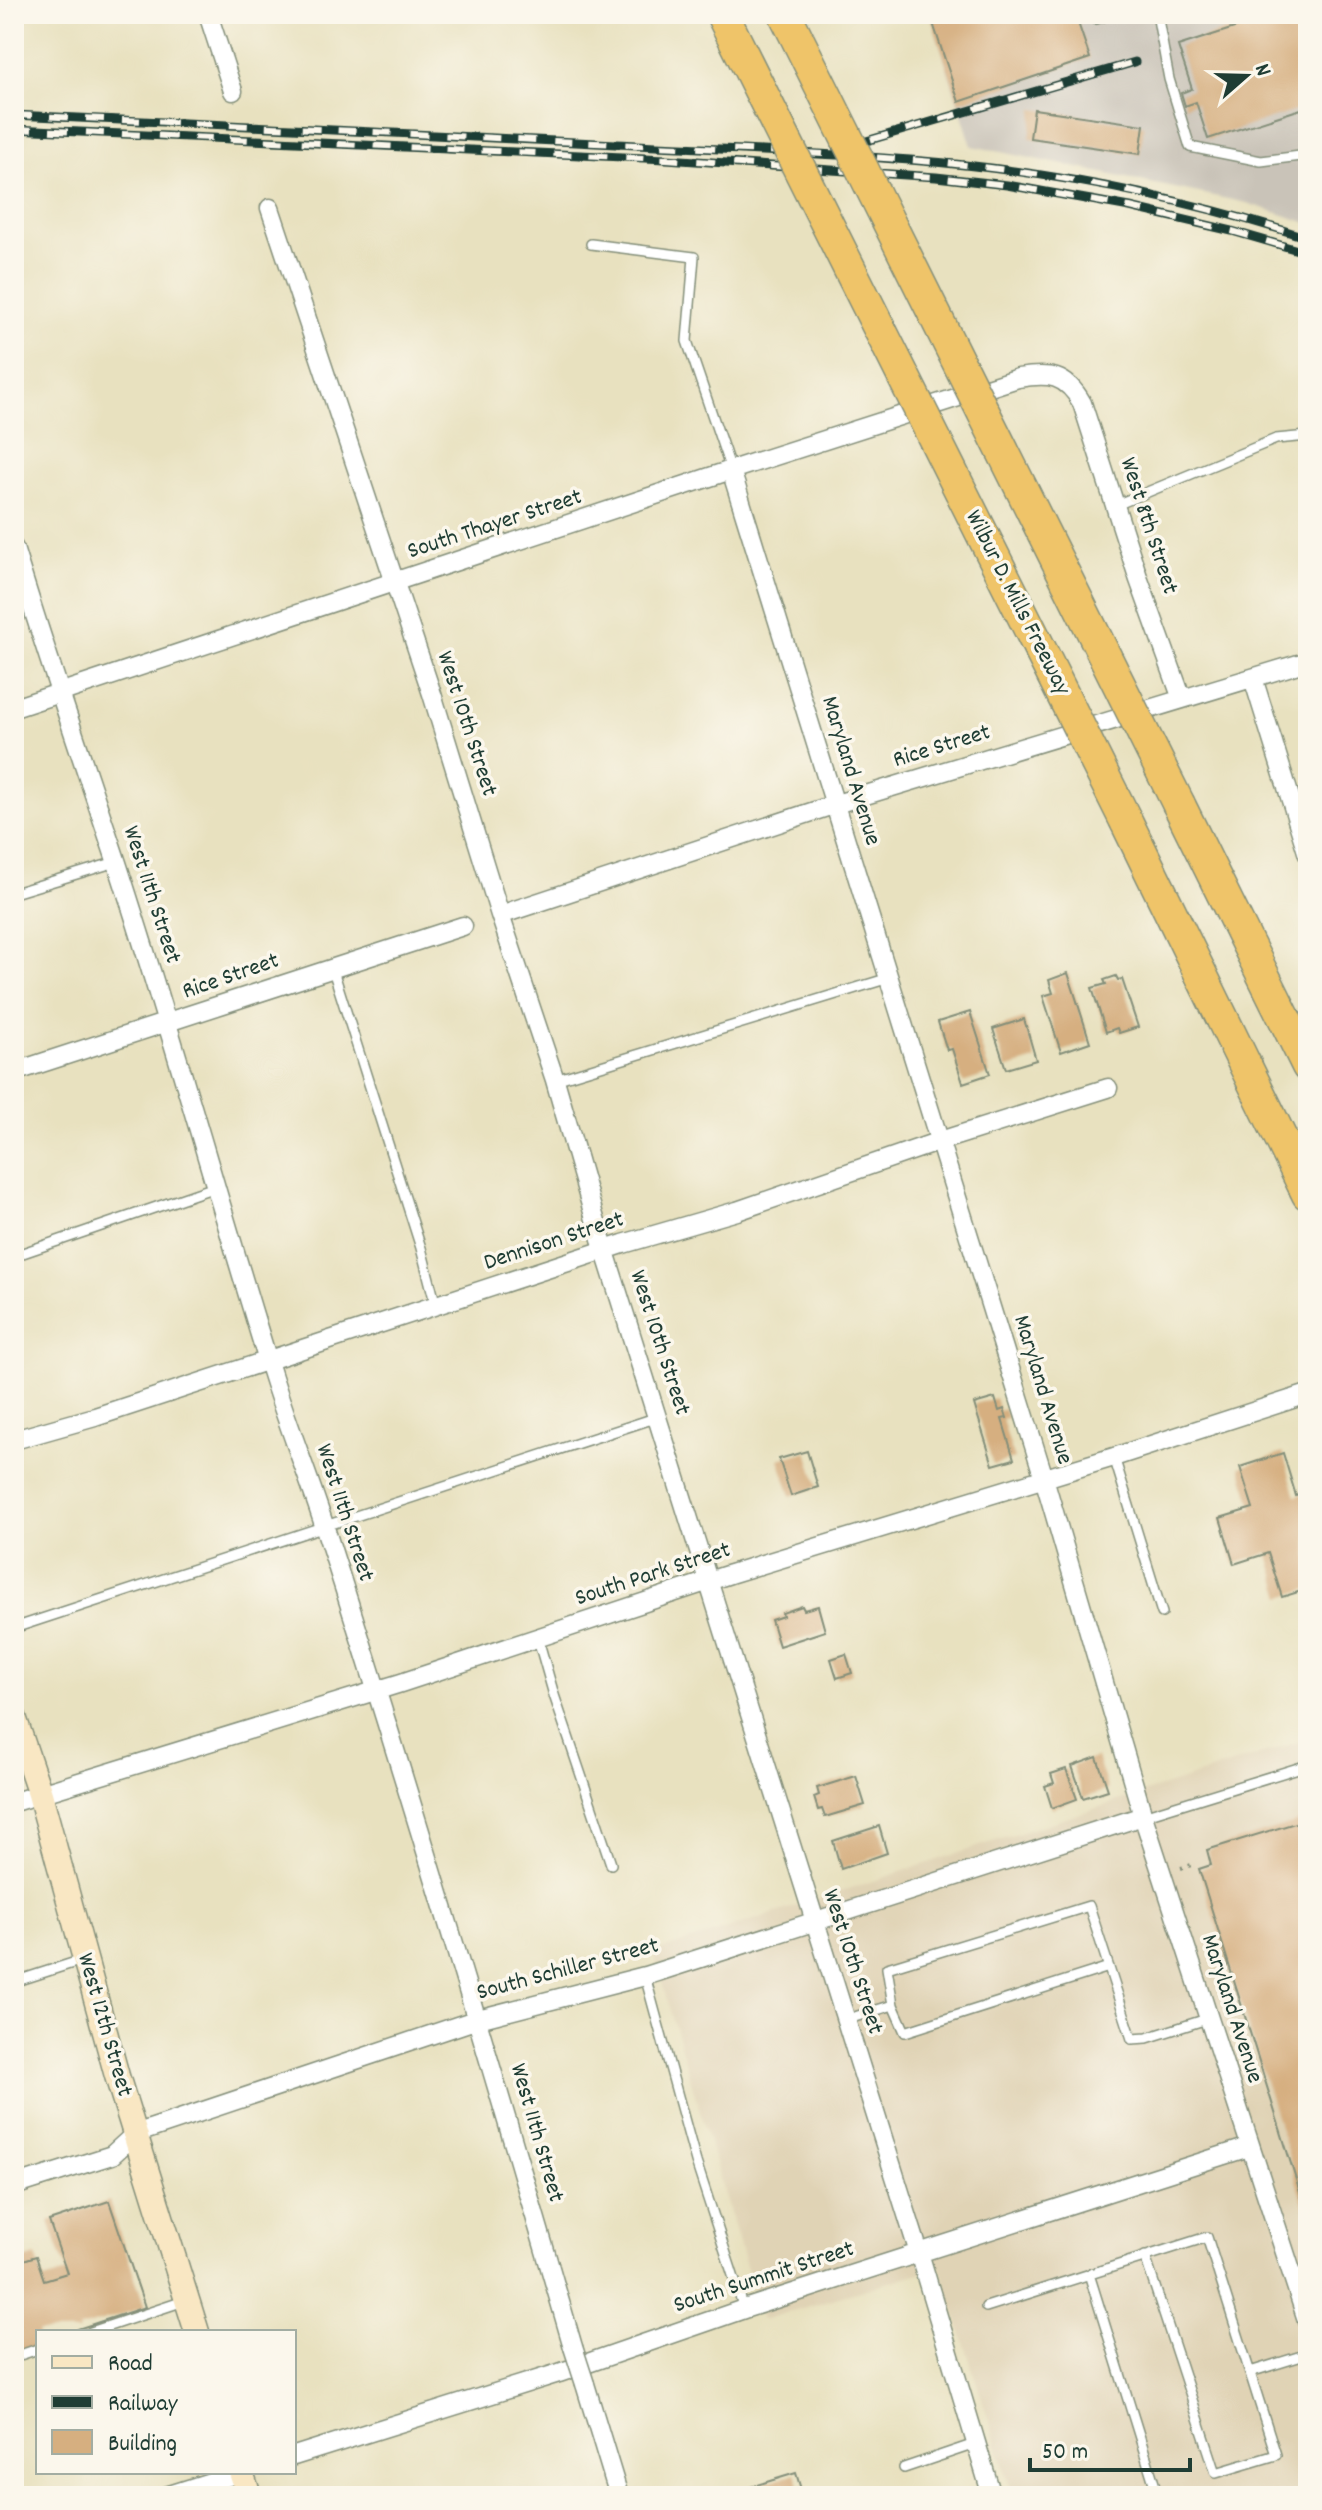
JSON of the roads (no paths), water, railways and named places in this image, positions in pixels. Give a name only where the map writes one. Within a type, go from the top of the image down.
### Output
[{"type":"highway","points":[[701,14],[795,161]]},
{"type":"highway","name":"Wilbur D. Mills Freeway","points":[[722,14],[1126,821],[1308,1194]]},
{"type":"highway","points":[[785,14],[1308,1066]]},
{"type":"street","points":[[208,14],[233,91]]},
{"type":"street","name":"West 10th Street","points":[[270,208],[432,694],[555,1080],[992,2496]]},
{"type":"street","name":"South Thayer Street","points":[[14,708],[1018,378],[1055,377]]},
{"type":"street","name":"West 8th Street","points":[[1055,377],[1073,387],[1082,403],[1182,699]]},
{"type":"street","name":"Maryland Avenue","points":[[731,470],[1044,1478],[1143,1816],[1308,2323]]},
{"type":"street","name":"West 11th Street","points":[[14,548],[167,1024],[267,1360],[325,1526],[478,2019],[619,2496]]},
{"type":"street","name":"Rice Street","points":[[500,915],[836,804],[1308,661]]},
{"type":"street","points":[[1253,678],[1308,855]]},
{"type":"street","name":"Rice Street","points":[[14,1072],[463,926]]},
{"type":"street","name":"Dennison Street","points":[[14,1440],[95,1417],[605,1250],[737,1211],[940,1141],[1108,1088]]},
{"type":"street","name":"South Park Street","points":[[14,1802],[376,1691],[1308,1394]]},
{"type":"street","name":"West 12th Street","points":[[14,1717],[40,1794],[135,2134],[196,2330]]},
{"type":"street","name":"South Schiller Street","points":[[14,2186],[112,2155],[135,2134],[478,2019],[645,1976],[1143,1816]]},
{"type":"street","name":"South Summit Street","points":[[296,2455],[559,2373],[744,2309],[1249,2147]]},
{"type":"street","points":[[166,2496],[236,2474]]},
{"type":"street","points":[[243,2474],[249,2496]]},
{"type":"lane","points":[[1095,14],[1096,19],[1111,14]]},
{"type":"lane","points":[[1157,14],[1169,79],[1190,147],[1261,161],[1308,155]]},
{"type":"lane","points":[[591,244],[694,257],[687,341],[731,470]]},
{"type":"lane","points":[[1116,505],[1276,439],[1308,436]]},
{"type":"lane","points":[[14,893],[116,862]]},
{"type":"lane","points":[[332,967],[421,1248],[436,1306]]},
{"type":"lane","points":[[555,1080],[889,978]]},
{"type":"lane","points":[[14,1256],[215,1187]]},
{"type":"lane","points":[[14,1628],[658,1417]]},
{"type":"lane","points":[[1114,1457],[1162,1613]]},
{"type":"lane","points":[[538,1639],[611,1864]]},
{"type":"lane","points":[[1143,1816],[1308,1765]]},
{"type":"lane","points":[[1109,1967],[905,2032],[893,2005],[887,1968],[1089,1906],[1109,1967],[1132,2039],[1147,2038],[1210,2018]]},
{"type":"lane","points":[[14,1982],[85,1959]]},
{"type":"lane","points":[[645,1976],[696,2162],[744,2309]]},
{"type":"lane","points":[[845,2020],[893,2005]]},
{"type":"lane","points":[[986,2307],[1145,2256],[1207,2237],[1276,2455],[1216,2473],[1145,2256]]},
{"type":"lane","points":[[1089,2274],[1158,2496]]},
{"type":"lane","points":[[97,2330],[187,2300]]},
{"type":"lane","points":[[14,2357],[36,2350]]},
{"type":"lane","points":[[1250,2372],[1308,2354]]},
{"type":"lane","points":[[904,2468],[975,2444]]},
{"type":"railway","points":[[836,147],[846,147],[1135,62]]},
{"type":"railway","points":[[14,115],[800,153],[960,165],[1111,187],[1211,210],[1308,238]]},
{"type":"railway","points":[[14,129],[666,159],[936,177],[1007,185],[1130,207],[1308,253]]}]
